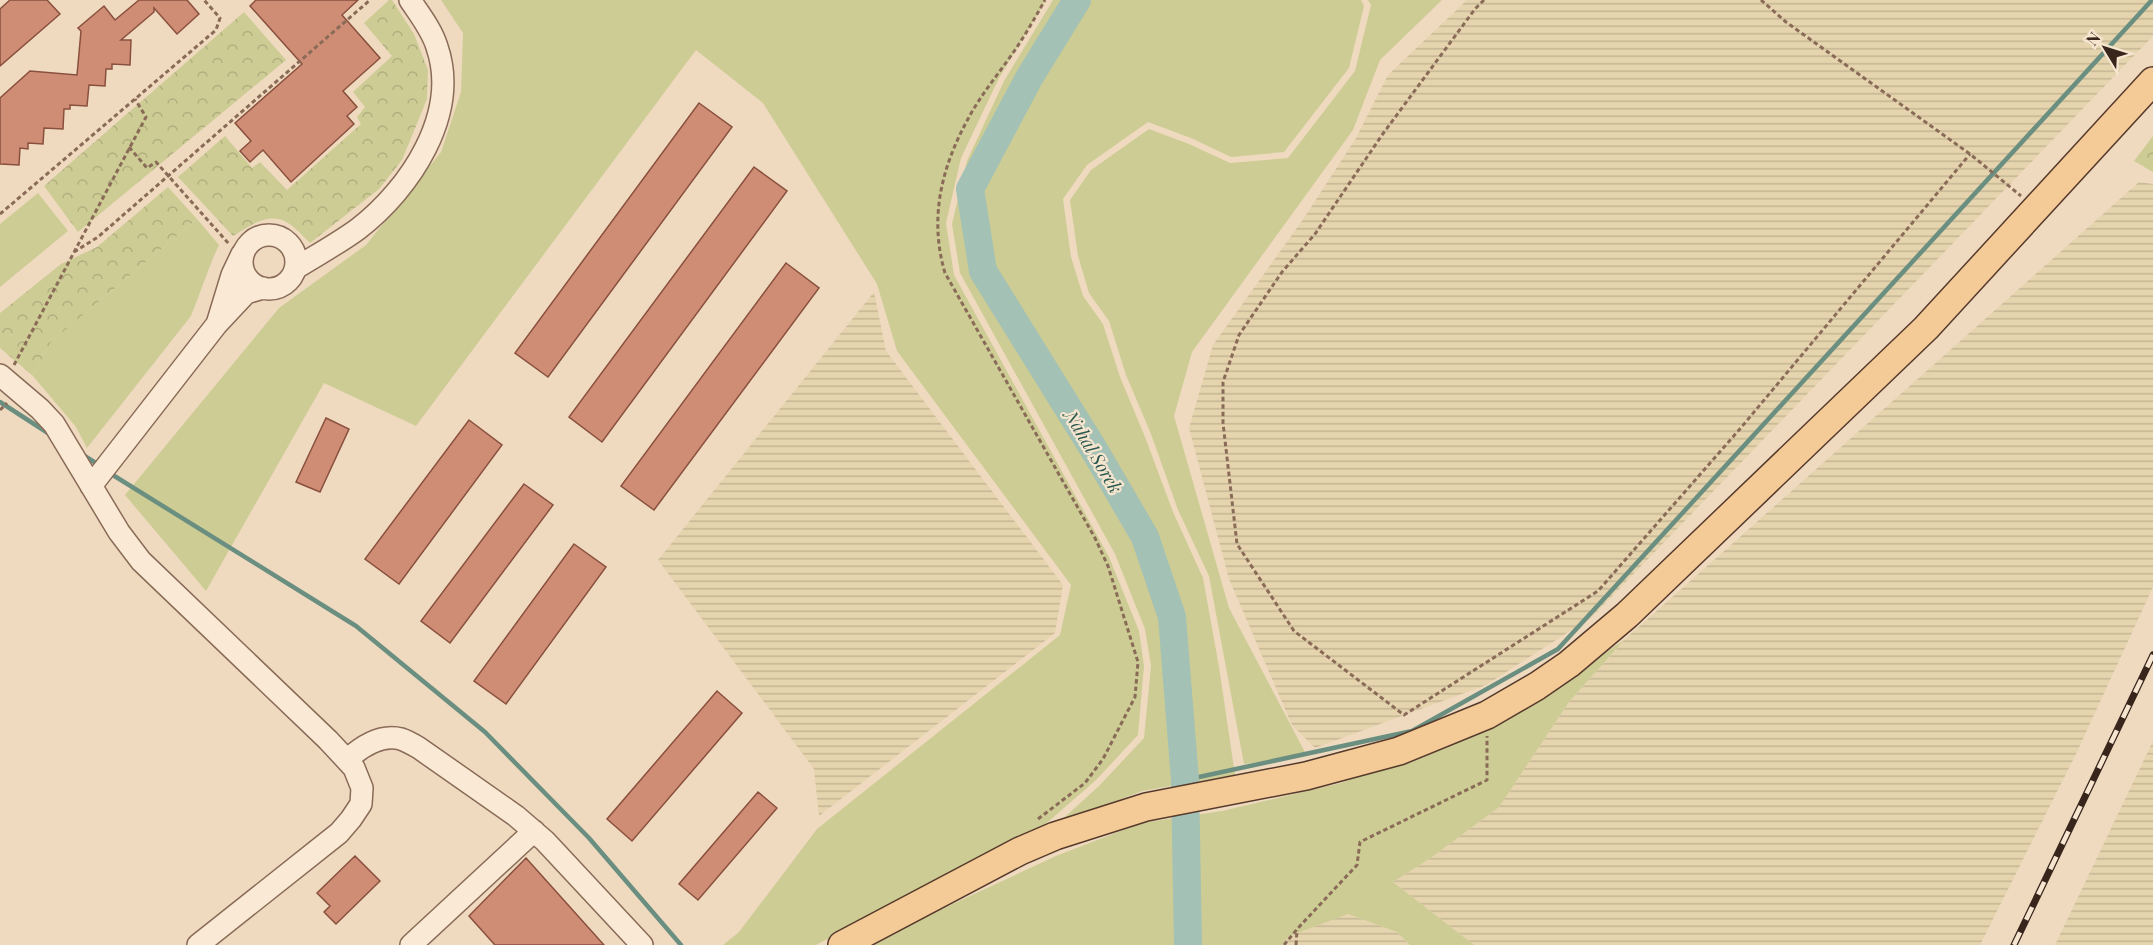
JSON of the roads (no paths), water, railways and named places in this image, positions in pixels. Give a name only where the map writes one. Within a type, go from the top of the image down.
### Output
[{"type":"main road","points":[[842,945],[1020,851],[1055,836],[1146,807],[1306,776],[1399,751],[1488,716],[1537,686],[1569,664],[1628,615],[1926,328],[2153,81]]},
{"type":"street","points":[[296,268],[358,229],[377,213],[409,174],[424,150],[435,125],[442,99],[443,71],[437,47],[428,26],[410,0]]},
{"type":"street","points":[[91,486],[217,324],[246,293],[263,288],[278,288],[287,284],[293,277],[296,268],[296,253],[284,238],[265,235],[254,239],[244,252],[226,293],[217,324]]},
{"type":"street","points":[[244,252],[242,264],[245,275],[251,283],[263,288]]},
{"type":"street","points":[[3,378],[54,424],[118,532],[141,561],[347,760],[354,768],[362,788],[361,804],[339,833],[198,945]]},
{"type":"street","points":[[347,760],[357,750],[388,738],[402,740],[419,748],[534,831],[570,866],[642,945]]},
{"type":"street","points":[[411,945],[534,831]]},
{"type":"waterway","name":"Nahal Sorek","points":[[1077,0],[1029,78],[970,189],[983,271],[1096,453],[1145,537],[1172,617],[1185,780],[1188,945]]},
{"type":"waterway","points":[[1185,780],[1412,731],[1558,649],[2152,0]]},
{"type":"waterway","points":[[0,402],[51,435]]},
{"type":"waterway","points":[[83,455],[99,465]]},
{"type":"waterway","points":[[108,472],[356,626],[485,732],[589,838],[681,945]]},
{"type":"railway","points":[[2014,945],[2153,655]]}]
